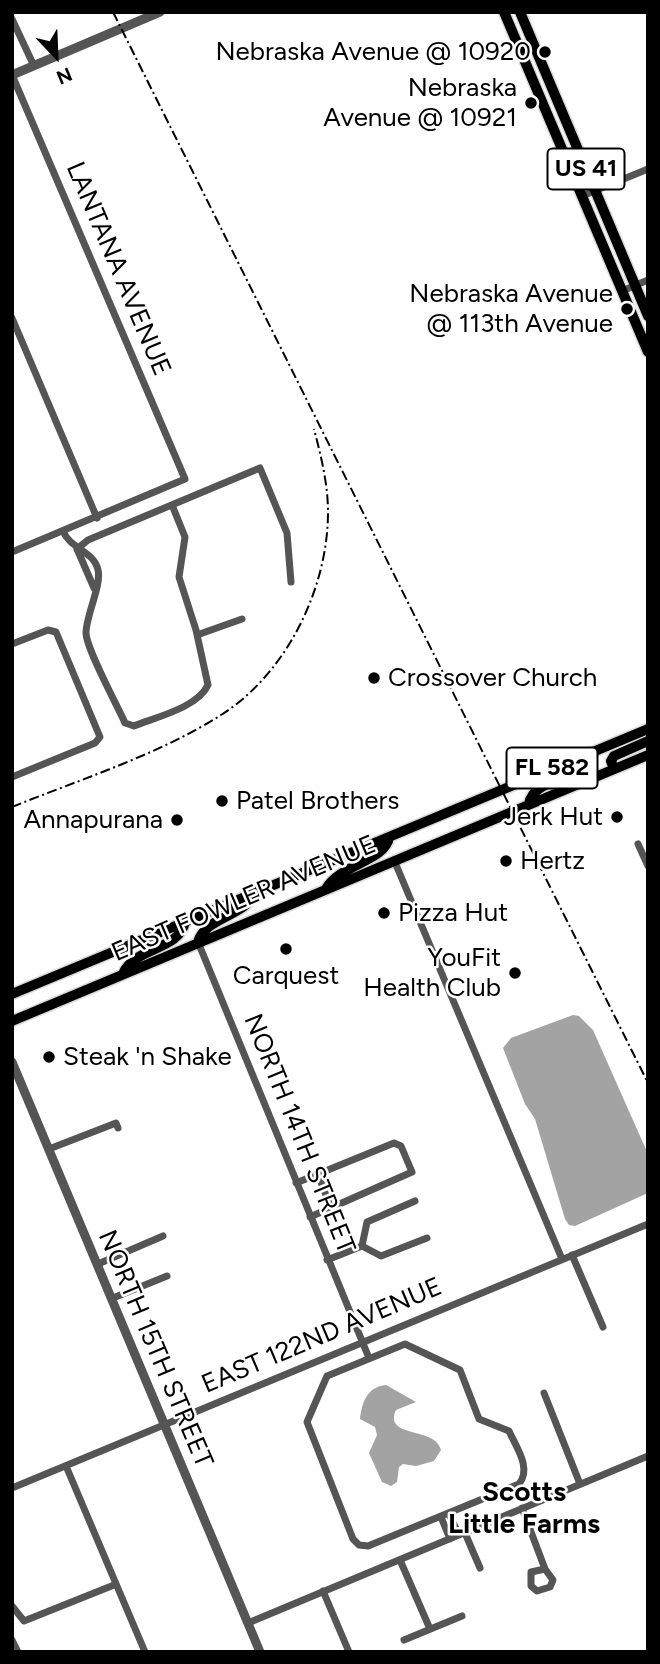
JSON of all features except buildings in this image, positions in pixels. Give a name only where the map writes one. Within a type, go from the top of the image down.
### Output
[{"type":"main road","name":"US 41","points":[[504,12],[648,352]]},
{"type":"main road","name":"US 41","points":[[520,12],[648,316]]},
{"type":"main road","points":[[624,296],[640,297]]},
{"type":"main road","name":"EAST FOWLER AVENUE","points":[[12,994],[648,729]]},
{"type":"main road","points":[[614,769],[611,761],[614,756],[648,741]]},
{"type":"main road","points":[[529,804],[537,789],[585,766],[589,753]]},
{"type":"main road","name":"EAST FOWLER AVENUE","points":[[12,1021],[648,755]]},
{"type":"main road","points":[[326,889],[333,876],[383,851],[389,837]]},
{"type":"main road","points":[[198,942],[207,927],[250,905],[257,891]]},
{"type":"main road","points":[[123,974],[134,959],[177,938],[185,921]]},
{"type":"street","points":[[12,75],[156,13]]},
{"type":"street","points":[[12,19],[34,66]]},
{"type":"street","name":"LANTANA AVENUE","points":[[12,75],[186,479],[97,518]]},
{"type":"street","points":[[582,195],[648,169]]},
{"type":"street","points":[[624,296],[635,285],[648,280]]},
{"type":"street","points":[[12,318],[97,518],[12,552]]},
{"type":"street","points":[[76,549],[88,540],[260,467],[288,533],[291,582]]},
{"type":"street","points":[[62,531],[68,542],[96,565],[99,578],[94,588],[86,636],[129,726],[174,710],[204,692],[208,681],[178,574],[185,537],[172,505]]},
{"type":"street","points":[[76,549],[94,588]]},
{"type":"street","points":[[197,635],[242,619]]},
{"type":"street","points":[[12,645],[53,630],[57,634],[99,739],[12,777]]},
{"type":"street","points":[[638,844],[648,866]]},
{"type":"street","points":[[394,860],[562,1259]]},
{"type":"street","name":"NORTH 14TH STREET","points":[[198,942],[369,1358]]},
{"type":"street","name":"NORTH 15TH STREET","points":[[12,1062],[260,1652]]},
{"type":"street","points":[[49,1149],[116,1123],[118,1128]]},
{"type":"street","points":[[296,1184],[394,1143],[401,1146],[412,1172],[310,1217]]},
{"type":"street","points":[[318,1175],[331,1208]]},
{"type":"street","points":[[362,1246],[367,1222],[415,1201]]},
{"type":"street","name":"EAST 122ND AVENUE","points":[[12,1488],[648,1224]]},
{"type":"street","points":[[98,1264],[163,1236]]},
{"type":"street","points":[[327,1260],[362,1246],[381,1256],[427,1238]]},
{"type":"street","points":[[572,1255],[603,1327]]},
{"type":"street","points":[[113,1298],[167,1276]]},
{"type":"street","points":[[405,1344],[460,1370],[479,1419],[509,1431],[525,1468],[525,1477],[519,1484],[445,1515],[369,1546],[359,1545],[353,1539],[307,1422],[327,1376],[405,1344]]},
{"type":"street","points":[[544,1393],[580,1484]]},
{"type":"street","points":[[248,1623],[648,1456]]},
{"type":"street","points":[[65,1466],[145,1652]]},
{"type":"street","points":[[522,1508],[545,1569]]},
{"type":"street","points":[[445,1515],[462,1534],[480,1569]]},
{"type":"street","points":[[445,1515],[450,1539]]},
{"type":"street","points":[[400,1560],[430,1629]]},
{"type":"street","points":[[12,1606],[24,1621],[114,1585]]},
{"type":"street","points":[[323,1591],[349,1652]]},
{"type":"street","points":[[404,1640],[462,1616]]},
{"type":"street","points":[[12,1640],[18,1652]]},
{"type":"shaded area","points":[[573,1015],[579,1016],[593,1030],[648,1154],[648,1193],[575,1226],[569,1225],[565,1219],[535,1119],[525,1104],[503,1048],[511,1038]]},
{"type":"shaded area","points":[[386,1385],[416,1402],[396,1410],[394,1419],[397,1425],[430,1438],[441,1450],[434,1461],[416,1466],[403,1464],[399,1467],[397,1482],[391,1486],[382,1482],[369,1453],[377,1435],[375,1427],[360,1419],[362,1407],[370,1392]]},
{"type":"railway","points":[[113,12],[648,1083]]},
{"type":"railway","points":[[12,807],[119,766],[197,729],[244,698],[265,677],[299,627],[311,599],[326,541],[328,502],[314,429]]},
{"type":"place","name":"Nebraska Avenue @ 10920","points":[[545,52]]},
{"type":"place","name":"Nebraska Avenue @ 10921","points":[[531,103]]},
{"type":"place","name":"Nebraska Avenue @ 113th Avenue","points":[[627,309]]},
{"type":"place","name":"Crossover Church","points":[[374,678]]},
{"type":"place","name":"Patel Brothers","points":[[222,801]]},
{"type":"place","name":"Jerk Hut","points":[[617,817]]},
{"type":"place","name":"Annapurana","points":[[177,820]]},
{"type":"place","name":"Hertz","points":[[506,861]]},
{"type":"place","name":"Pizza Hut","points":[[384,913]]},
{"type":"place","name":"Carquest","points":[[286,949]]},
{"type":"place","name":"YouFit Health Club","points":[[515,973]]},
{"type":"place","name":"Steak 'n Shake","points":[[49,1057]]},
{"type":"district","name":"Scotts Little Farms","points":[[524,1509]]}]
